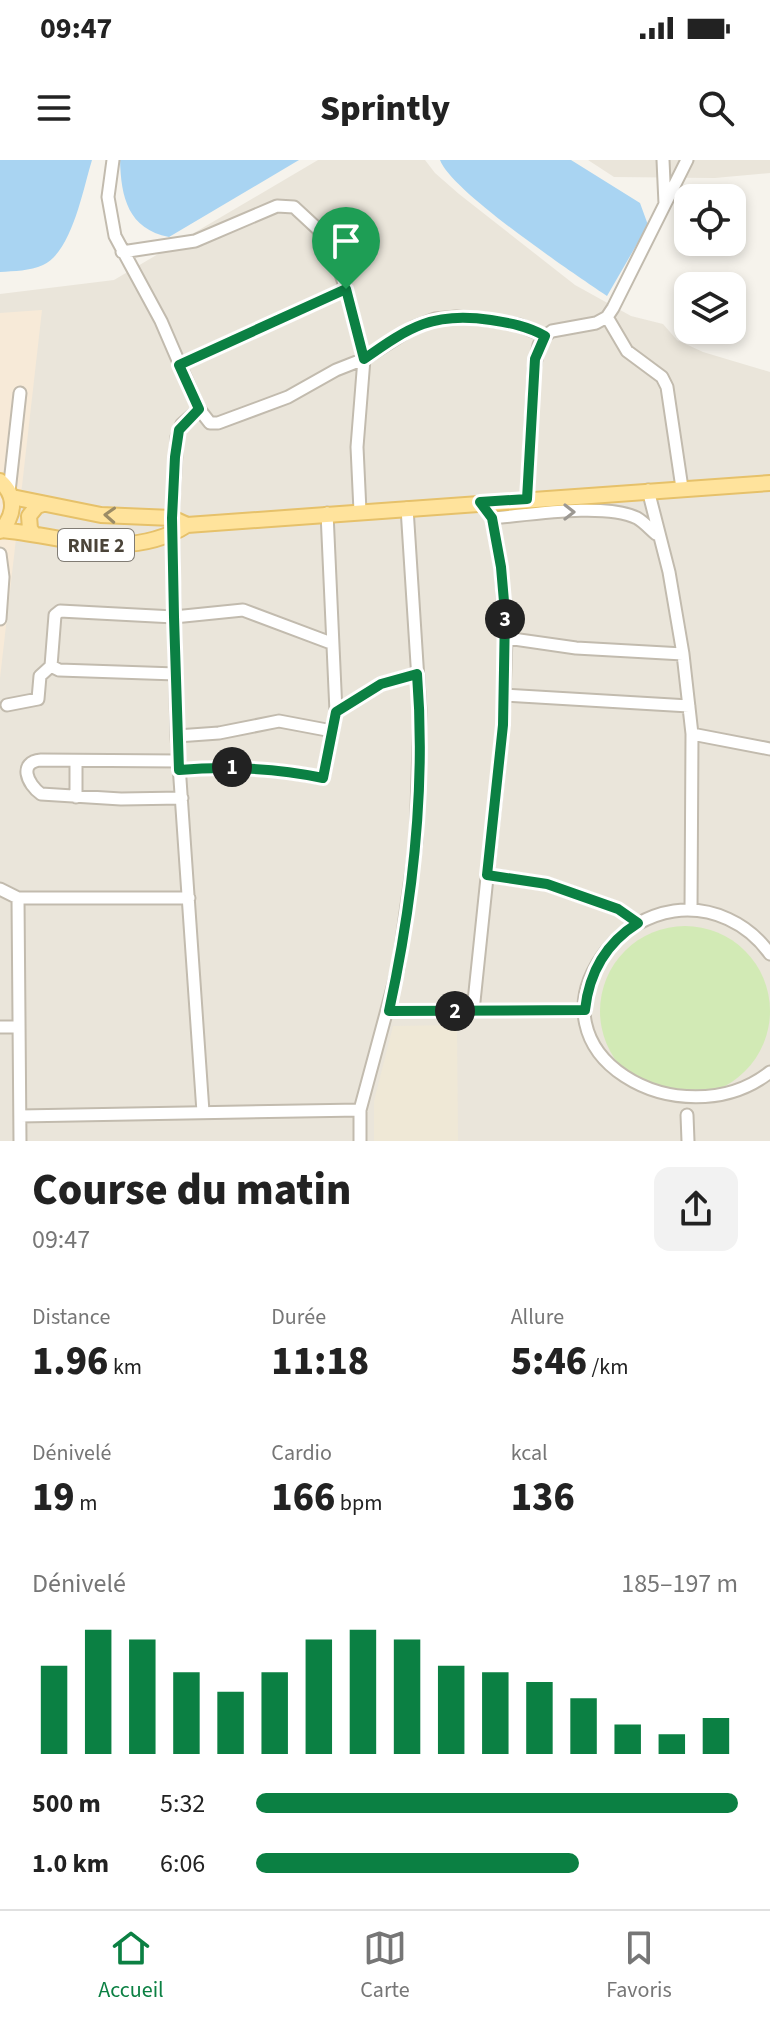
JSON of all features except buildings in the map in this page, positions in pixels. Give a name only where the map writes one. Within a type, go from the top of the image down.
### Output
[{"type":"main road","name":"RNIE 2","points":[[7,490],[43,504],[173,526],[770,483]]},
{"type":"main road","name":"RNIE 2","points":[[1,531],[13,509],[7,490]]},
{"type":"main road","points":[[34,534],[30,529],[29,516],[43,504]]},
{"type":"main road","name":"RNIE 2","points":[[1,531],[34,534],[73,543],[110,545],[146,541],[173,526]]},
{"type":"street","points":[[113,160],[108,197],[110,216],[122,252],[156,310],[206,421],[218,423],[288,397],[336,370],[364,359],[414,327],[443,317],[470,317],[519,325],[545,336]]},
{"type":"street","points":[[663,160],[665,204]]},
{"type":"street","points":[[527,499],[535,359],[545,336],[561,328],[596,323],[607,317],[687,160]]},
{"type":"street","points":[[122,252],[195,241],[266,210],[287,205],[294,207],[328,242],[346,289],[364,359],[357,447],[360,511]]},
{"type":"street","points":[[179,365],[346,289]]},
{"type":"street","points":[[607,317],[627,351],[662,377],[667,387],[682,488]]},
{"type":"street","points":[[7,490],[20,393]]},
{"type":"street","points":[[199,409],[182,424],[177,437],[173,526],[177,736],[203,1112]]},
{"type":"street","points":[[648,490],[669,572],[692,734],[691,910]]},
{"type":"street","points":[[473,1011],[505,695],[506,638],[501,567],[492,518],[480,502]]},
{"type":"street","points":[[360,1141],[360,1110],[398,969],[416,842],[420,741],[407,508]]},
{"type":"street","points":[[492,518],[558,511],[623,514],[637,518],[658,535]]},
{"type":"street","points":[[182,798],[41,794],[34,789],[26,771],[27,765],[32,761],[76,761],[241,767],[323,778],[336,712],[327,513]]},
{"type":"street","points":[[0,554],[3,577],[0,619]]},
{"type":"street","points":[[7,705],[38,699],[40,676],[51,666],[55,615],[60,611],[174,617],[243,610],[331,643]]},
{"type":"street","points":[[506,638],[562,647],[683,654]]},
{"type":"street","points":[[51,666],[59,670],[176,674]]},
{"type":"street","points":[[336,712],[381,684],[417,674]]},
{"type":"street","points":[[505,695],[689,706]]},
{"type":"street","points":[[177,736],[219,733],[279,721],[332,731]]},
{"type":"street","points":[[692,734],[770,749]]},
{"type":"street","points":[[76,761],[76,797]]},
{"type":"street","points":[[487,875],[547,884],[618,909],[638,923]]},
{"type":"street","points":[[0,889],[18,898],[189,898]]},
{"type":"street","points":[[18,898],[20,1141]]},
{"type":"street","points":[[615,1084],[595,1056],[585,1010],[592,976],[603,955],[619,937],[638,923],[660,914],[691,910],[718,915],[740,925],[770,954]]},
{"type":"street","points":[[389,1011],[585,1010]]},
{"type":"street","points":[[0,1027],[19,1027]]},
{"type":"street","points":[[734,1103],[754,1090],[770,1072]]},
{"type":"street","points":[[20,1116],[360,1110]]},
{"type":"street","points":[[688,1114],[688,1141]]},
{"type":"shaded area","points":[[318,160],[425,160],[459,194],[575,285],[631,316],[663,324],[674,337],[674,344],[686,344],[770,372],[770,1141],[0,1141],[0,294],[114,280]]},
{"type":"shaded area","points":[[588,160],[770,160],[770,173],[715,178],[614,177]]},
{"type":"shaded area","points":[[42,310],[17,530],[0,678],[0,313]]},
{"type":"shaded area","points":[[457,1025],[458,1141],[374,1141],[374,1101],[393,1026]]},
{"type":"green space","points":[[685,926],[717,933],[745,951],[763,979],[770,1011],[763,1043],[745,1071],[717,1089],[685,1096],[653,1089],[625,1071],[607,1043],[600,1011],[607,979],[625,951],[653,933]]},
{"type":"water","points":[[0,160],[92,160],[69,234],[53,258],[38,267],[0,272]]},
{"type":"water","points":[[120,160],[299,160],[169,237],[144,227],[136,219],[125,199]]},
{"type":"water","points":[[440,160],[571,160],[640,203],[648,225],[607,296],[489,211],[466,192]]},
{"type":"route","points":[[346,289],[364,359],[414,327],[443,317],[470,317],[519,325],[545,336],[535,359],[527,499],[480,502],[492,518],[505,613],[503,725],[487,875],[547,884],[618,909],[638,923],[619,937],[603,955],[592,976],[585,1010],[389,1011],[416,842],[420,741],[417,674],[381,684],[336,712],[323,778],[241,767],[179,770],[172,518],[175,457],[182,424],[199,409],[179,365],[346,289]]}]
